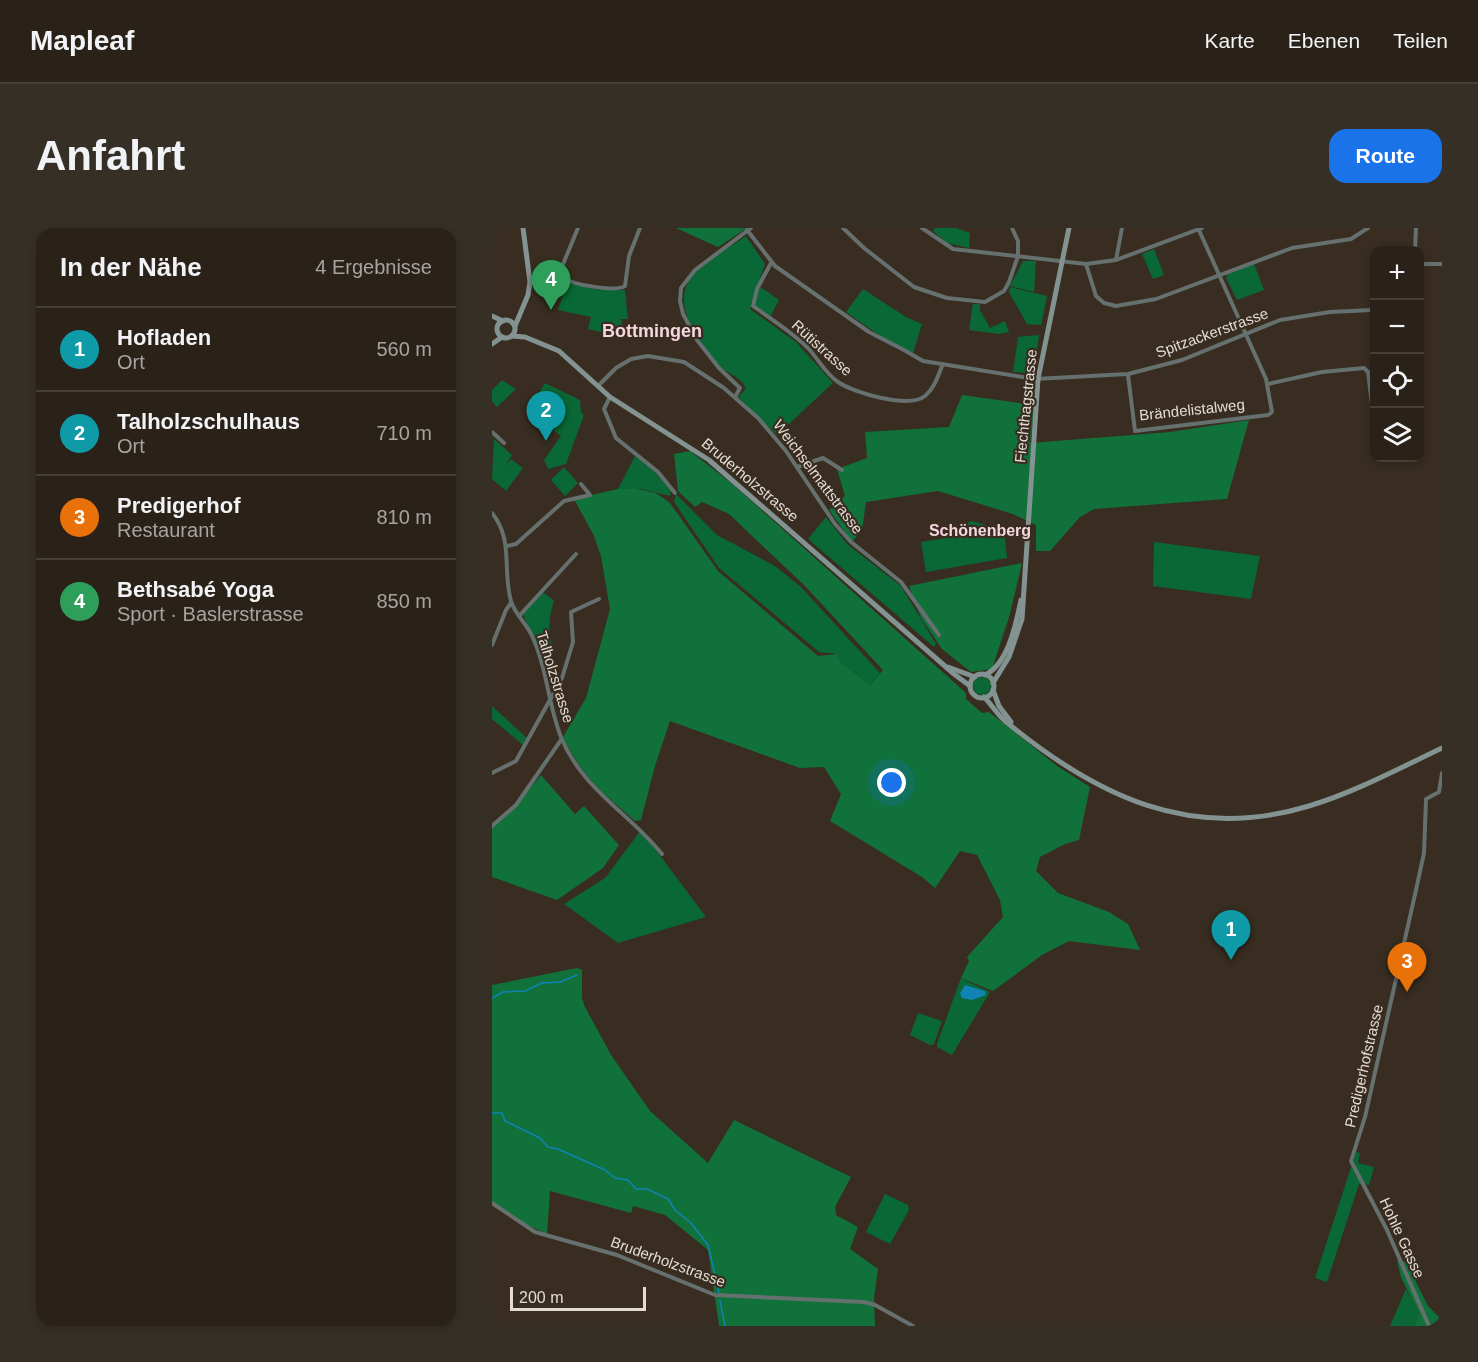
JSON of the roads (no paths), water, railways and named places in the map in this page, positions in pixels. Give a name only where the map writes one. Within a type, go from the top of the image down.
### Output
[{"type":"main road","points":[[492,317],[506,321],[514,331],[526,302],[530,282],[523,228]]},
{"type":"main road","name":"Fiechthagstrasse","points":[[993,683],[1017,639],[1023,612],[1038,379],[1069,228]]},
{"type":"main road","points":[[492,342],[506,321],[526,302]]},
{"type":"main road","points":[[492,317],[499,332]]},
{"type":"main road","name":"Bruderholzstrasse","points":[[499,332],[514,331],[559,351],[610,397],[709,460],[944,666],[970,686],[975,695],[984,698],[1017,730],[1061,764],[1116,795],[1172,813],[1223,819],[1250,818],[1308,806],[1369,783],[1442,748]]},
{"type":"main road","name":"Fiechthagstrasse","points":[[986,675],[996,665],[1006,649],[1023,590]]},
{"type":"main road","name":"Bruderholzstrasse","points":[[944,666],[975,677],[986,675]]},
{"type":"main road","points":[[986,675],[993,683]]},
{"type":"main road","points":[[970,686],[975,677]]},
{"type":"main road","name":"Bruderholzstrasse","points":[[993,683],[999,706],[1017,730]]},
{"type":"main road","points":[[984,698],[993,690]]},
{"type":"street","points":[[578,228],[561,274],[565,278],[581,283],[614,289],[625,286],[629,256],[640,228]]},
{"type":"street","points":[[843,228],[864,248],[914,287],[948,298],[985,302],[995,299],[1004,291],[1018,255],[1018,241],[1012,228]]},
{"type":"street","points":[[922,228],[953,249],[1086,264],[1116,260],[1200,228],[1268,384],[1322,372],[1364,368],[1368,372],[1370,388]]},
{"type":"street","points":[[1116,260],[1122,228]]},
{"type":"street","points":[[1086,264],[1096,296],[1110,306],[1148,301],[1292,248],[1351,239],[1368,228]]},
{"type":"street","points":[[1415,246],[1416,228]]},
{"type":"street","points":[[735,397],[740,387],[719,368],[697,340],[683,314],[680,301],[681,288],[686,279],[749,229]]},
{"type":"street","name":"Spitzackerstrasse","points":[[749,229],[771,263],[869,332],[924,361],[1038,379],[1128,374],[1182,360],[1280,320],[1305,315],[1370,310]]},
{"type":"street","name":"Rütistrasse","points":[[771,263],[757,289],[753,306],[806,346],[843,386],[884,399],[912,402],[930,390],[943,364]]},
{"type":"street","points":[[1424,264],[1442,264]]},
{"type":"street","name":"Weichselmattstrasse","points":[[598,386],[616,368],[631,359],[648,356],[684,362],[735,397],[777,440],[798,466],[835,524],[865,555],[901,582],[939,635]]},
{"type":"street","name":"Brändelistalweg","points":[[1128,374],[1135,431],[1271,414],[1268,384]]},
{"type":"street","points":[[610,397],[604,409],[616,438],[658,472],[675,493]]},
{"type":"street","points":[[492,432],[504,443]]},
{"type":"street","points":[[798,466],[822,458],[842,470]]},
{"type":"street","points":[[507,546],[516,544],[564,501],[590,495],[581,484]]},
{"type":"street","points":[[492,513],[497,519],[507,546],[511,603],[492,645]]},
{"type":"street","points":[[492,524],[497,519]]},
{"type":"street","points":[[520,615],[576,554]]},
{"type":"street","points":[[492,773],[516,761],[549,703],[569,660],[573,642],[571,612],[599,599]]},
{"type":"street","name":"Talholzstrasse","points":[[511,603],[533,636],[549,703],[562,739],[579,773],[641,828],[662,854]]},
{"type":"street","points":[[492,826],[516,805],[562,739]]},
{"type":"street","name":"Predigerhofstrasse","points":[[1351,1161],[1365,1117],[1420,871],[1426,799],[1439,792],[1442,773]]},
{"type":"street","name":"Hohle Gasse","points":[[1351,1161],[1387,1230],[1429,1326]]},
{"type":"street","name":"Bruderholzstrasse","points":[[492,1203],[535,1232],[617,1255],[715,1295],[870,1303],[912,1326]]},
{"type":"water","points":[[965,985],[985,991],[986,995],[972,1000],[962,998],[960,993]]},
{"type":"waterway","points":[[492,998],[503,992],[525,991],[542,983],[560,982],[577,975]]},
{"type":"waterway","points":[[492,1113],[502,1113],[505,1121],[540,1138],[548,1147],[558,1149],[605,1170],[615,1178],[628,1180],[636,1189],[647,1189],[668,1199],[675,1210],[691,1223],[708,1245],[719,1292]]},
{"type":"waterway","points":[[720,1301],[725,1326]]},
{"type":"tram line","points":[[492,238],[496,228]]},
{"type":"place","name":"Bethsabé Yoga","points":[[551,310]]},
{"type":"place","name":"Talholzschulhaus","points":[[546,441]]},
{"type":"place","name":"Hofladen","points":[[1231,960]]},
{"type":"place","name":"Predigerhof","points":[[1407,992]]},
{"type":"district","name":"Bottmingen","points":[[652,331]]},
{"type":"district","name":"Schönenberg","points":[[980,530]]}]
